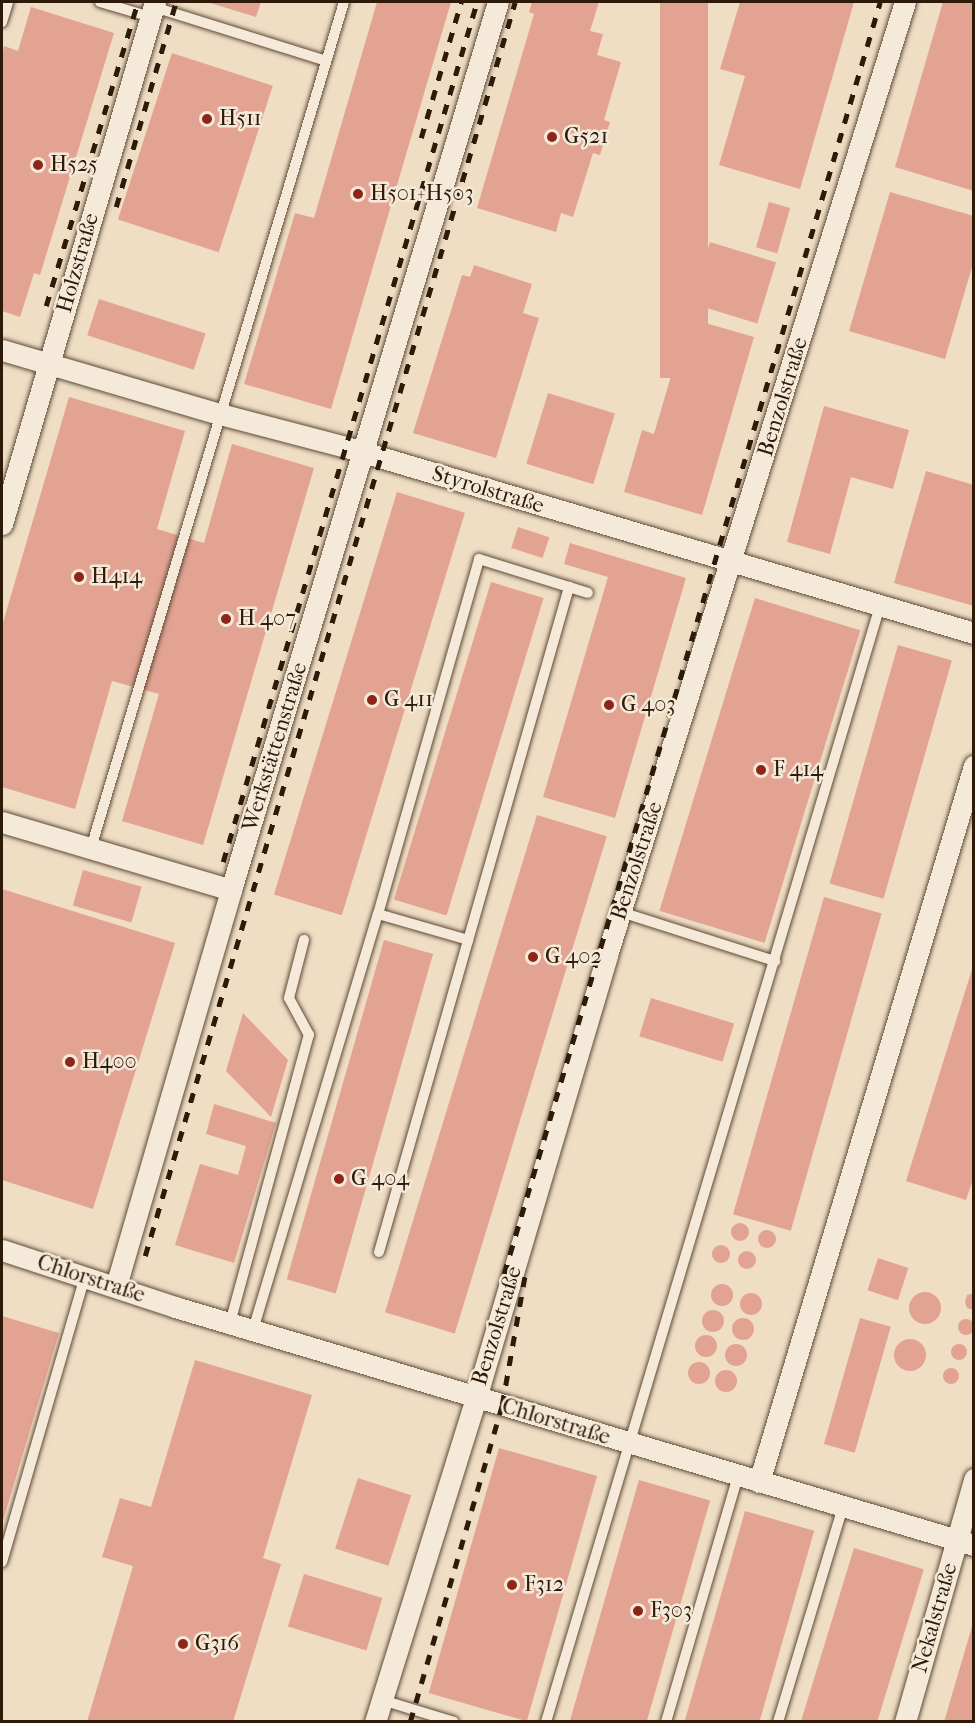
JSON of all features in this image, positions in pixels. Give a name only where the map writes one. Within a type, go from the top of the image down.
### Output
[{"type":"street","name":"Werkstättenstraße","points":[[116,1286],[231,890],[365,453],[498,2]]},
{"type":"street","name":"Benzolstraße","points":[[375,1722],[476,1398],[621,912],[905,2]]},
{"type":"street","name":"Holzstraße","points":[[2,524],[153,8]]},
{"type":"street","name":"Styrolstraße","points":[[2,350],[220,414],[365,453],[974,633]]},
{"type":"street","points":[[759,1482],[974,766]]},
{"type":"street","points":[[2,822],[231,890]]},
{"type":"street","name":"Chlorstraße","points":[[2,1250],[476,1398],[966,1543]]},
{"type":"street","name":"Nekalstraße","points":[[905,1722],[966,1543],[974,1479]]},
{"type":"lane","points":[[2,22],[8,2]]},
{"type":"lane","points":[[100,2],[153,8],[326,61]]},
{"type":"lane","points":[[92,848],[344,2]]},
{"type":"lane","points":[[253,1330],[378,914],[479,559],[588,593]]},
{"type":"lane","points":[[379,1252],[569,587]]},
{"type":"lane","points":[[546,1722],[880,606]]},
{"type":"lane","points":[[621,912],[775,961]]},
{"type":"lane","points":[[378,914],[468,940]]},
{"type":"lane","points":[[230,1323],[309,1035],[289,998],[304,940]]},
{"type":"lane","points":[[2,1562],[85,1276]]},
{"type":"lane","points":[[666,1722],[738,1476]]},
{"type":"lane","points":[[778,1722],[843,1507]]},
{"type":"lane","points":[[382,1700],[454,1722]]},
{"type":"building","points":[[207,2],[261,2],[256,17]]},
{"type":"building","name":"H501+H503","points":[[377,2],[451,2],[331,409],[244,384],[295,213],[314,218]]},
{"type":"building","name":"G521","points":[[532,2],[599,2],[590,31],[603,34],[597,55],[621,62],[604,120],[610,122],[600,155],[593,153],[573,217],[561,213],[556,232],[477,208],[534,14],[529,12]]},
{"type":"building","points":[[660,2],[708,2],[708,378],[660,378]]},
{"type":"building","points":[[740,2],[854,2],[800,189],[719,165],[745,76],[720,69]]},
{"type":"building","points":[[943,2],[974,2],[974,191],[895,167]]},
{"type":"building","name":"H525","points":[[31,7],[114,33],[40,275],[34,273],[20,317],[2,311],[2,56],[4,46],[18,51]]},
{"type":"building","name":"H511","points":[[172,53],[273,86],[219,252],[118,219]]},
{"type":"building","points":[[890,192],[974,216],[974,260],[945,359],[849,331]]},
{"type":"building","points":[[769,202],[790,208],[777,253],[756,247]]},
{"type":"building","points":[[710,242],[776,262],[757,323],[691,303]]},
{"type":"building","points":[[474,265],[532,284],[523,313],[539,318],[496,458],[413,433],[462,275],[470,277]]},
{"type":"building","points":[[99,299],[206,334],[194,370],[87,335]]},
{"type":"building","points":[[688,318],[754,337],[702,515],[624,492],[642,430],[654,434]]},
{"type":"building","points":[[548,393],[615,413],[593,484],[526,464]]},
{"type":"building","points":[[69,397],[185,431],[157,529],[204,543],[232,444],[314,468],[203,845],[122,821],[159,694],[112,681],[75,809],[2,787],[2,626]]},
{"type":"building","points":[[824,406],[909,430],[893,489],[851,477],[830,554],[787,542]]},
{"type":"building","points":[[926,471],[974,485],[974,606],[894,583]]},
{"type":"building","name":"G 411","points":[[397,492],[465,513],[342,915],[274,895]]},
{"type":"building","points":[[518,527],[549,537],[543,558],[511,548]]},
{"type":"building","name":"G 403","points":[[570,543],[686,578],[615,818],[543,797],[608,577],[564,564]]},
{"type":"building","points":[[491,582],[544,598],[447,916],[394,899]]},
{"type":"building","name":"F 414","points":[[755,598],[860,630],[765,943],[659,911]]},
{"type":"building","points":[[898,645],[952,660],[883,899],[830,883]]},
{"type":"building","points":[[537,815],[607,836],[455,1334],[385,1312]]},
{"type":"building","points":[[83,870],[142,887],[131,922],[73,906]]},
{"type":"building","name":"H400","points":[[2,889],[175,943],[93,1209],[2,1180]]},
{"type":"building","points":[[824,897],[882,914],[791,1231],[733,1214]]},
{"type":"building","name":"G 404","points":[[384,940],[433,954],[336,1293],[287,1279]]},
{"type":"building","points":[[974,963],[974,1176],[966,1200],[906,1181]]},
{"type":"building","points":[[651,998],[734,1023],[723,1062],[639,1036]]},
{"type":"building","points":[[243,1013],[288,1060],[271,1117],[226,1071]]},
{"type":"building","points":[[214,1104],[276,1123],[234,1263],[175,1245],[200,1164],[238,1175],[246,1146],[206,1134]]},
{"type":"building","points":[[740,1223],[746,1226],[749,1232],[746,1238],[740,1241],[734,1238],[731,1232],[734,1226]]},
{"type":"building","points":[[767,1230],[773,1233],[776,1239],[773,1245],[767,1248],[761,1245],[758,1239],[761,1233]]},
{"type":"building","points":[[721,1245],[727,1248],[730,1254],[727,1260],[721,1263],[715,1260],[712,1254],[715,1248]]},
{"type":"building","points":[[747,1251],[753,1254],[756,1260],[753,1266],[747,1269],[741,1266],[738,1260],[741,1254]]},
{"type":"building","points":[[878,1258],[908,1268],[898,1300],[867,1290]]},
{"type":"building","points":[[722,1284],[730,1287],[733,1295],[730,1303],[722,1306],[714,1303],[711,1295],[714,1287]]},
{"type":"building","points":[[925,1292],[936,1297],[941,1308],[936,1319],[925,1324],[914,1319],[909,1308],[914,1297]]},
{"type":"building","points":[[751,1293],[759,1296],[762,1304],[759,1312],[751,1315],[743,1312],[740,1304],[743,1296]]},
{"type":"building","points":[[974,1293],[974,1310],[967,1308],[965,1302],[967,1295]]},
{"type":"building","points":[[713,1310],[721,1313],[724,1321],[721,1329],[713,1332],[705,1329],[702,1321],[705,1313]]},
{"type":"building","points":[[2,1316],[59,1333],[2,1524]]},
{"type":"building","points":[[743,1318],[751,1321],[754,1329],[751,1337],[743,1340],[735,1337],[732,1329],[735,1321]]},
{"type":"building","points":[[860,1318],[891,1327],[855,1453],[824,1444]]},
{"type":"building","points":[[963,1319],[969,1319],[974,1327],[972,1333],[963,1335],[958,1330],[958,1324]]},
{"type":"building","points":[[706,1335],[714,1338],[717,1346],[714,1354],[706,1357],[698,1354],[695,1346],[698,1338]]},
{"type":"building","points":[[910,1339],[921,1344],[926,1355],[921,1366],[910,1371],[899,1366],[894,1355],[899,1344]]},
{"type":"building","points":[[736,1344],[744,1347],[747,1355],[744,1363],[736,1366],[728,1363],[725,1355],[728,1347]]},
{"type":"building","points":[[956,1344],[962,1344],[967,1352],[965,1358],[956,1360],[951,1355],[951,1349]]},
{"type":"building","points":[[195,1360],[312,1395],[263,1558],[281,1564],[233,1722],[87,1722],[133,1566],[102,1557],[120,1498],[151,1507]]},
{"type":"building","points":[[699,1362],[707,1365],[710,1373],[707,1381],[699,1384],[691,1381],[688,1373],[691,1365]]},
{"type":"building","points":[[948,1368],[954,1368],[959,1376],[957,1382],[948,1384],[943,1379],[943,1373]]},
{"type":"building","points":[[726,1370],[734,1373],[737,1381],[734,1389],[726,1392],[718,1389],[715,1381],[718,1373]]},
{"type":"building","name":"F312","points":[[499,1448],[597,1476],[527,1721],[429,1693]]},
{"type":"building","points":[[358,1478],[411,1495],[388,1566],[335,1548]]},
{"type":"building","name":"F303","points":[[639,1480],[710,1500],[647,1722],[570,1722]]},
{"type":"building","points":[[745,1511],[814,1531],[759,1722],[684,1722]]},
{"type":"building","points":[[854,1548],[924,1569],[877,1722],[801,1721]]},
{"type":"building","points":[[304,1574],[382,1598],[366,1651],[288,1627]]},
{"type":"building","points":[[973,1623],[974,1722],[944,1722]]},
{"type":"railway","points":[[46,306],[138,2]]},
{"type":"railway","points":[[116,207],[176,2]]},
{"type":"railway","points":[[421,138],[461,2]]},
{"type":"railway","points":[[223,862],[477,2]]},
{"type":"railway","points":[[145,1256],[515,2]]},
{"type":"railway","points":[[504,1274],[880,2]]},
{"type":"railway","points":[[410,1722],[502,1405],[525,1274]]},
{"type":"place","name":"H511","points":[[207,119]]},
{"type":"place","name":"G521","points":[[552,137]]},
{"type":"place","name":"H525","points":[[38,165]]},
{"type":"place","name":"H501+H503","points":[[358,194]]},
{"type":"place","name":"H414","points":[[79,577]]},
{"type":"place","name":"H 407","points":[[226,619]]},
{"type":"place","name":"G 411","points":[[372,700]]},
{"type":"place","name":"G 403","points":[[609,705]]},
{"type":"place","name":"F 414","points":[[761,770]]},
{"type":"place","name":"G 402","points":[[533,957]]},
{"type":"place","name":"H400","points":[[70,1062]]},
{"type":"place","name":"G 404","points":[[339,1179]]},
{"type":"place","name":"F312","points":[[512,1585]]},
{"type":"place","name":"F303","points":[[638,1611]]},
{"type":"place","name":"G316","points":[[183,1644]]}]
